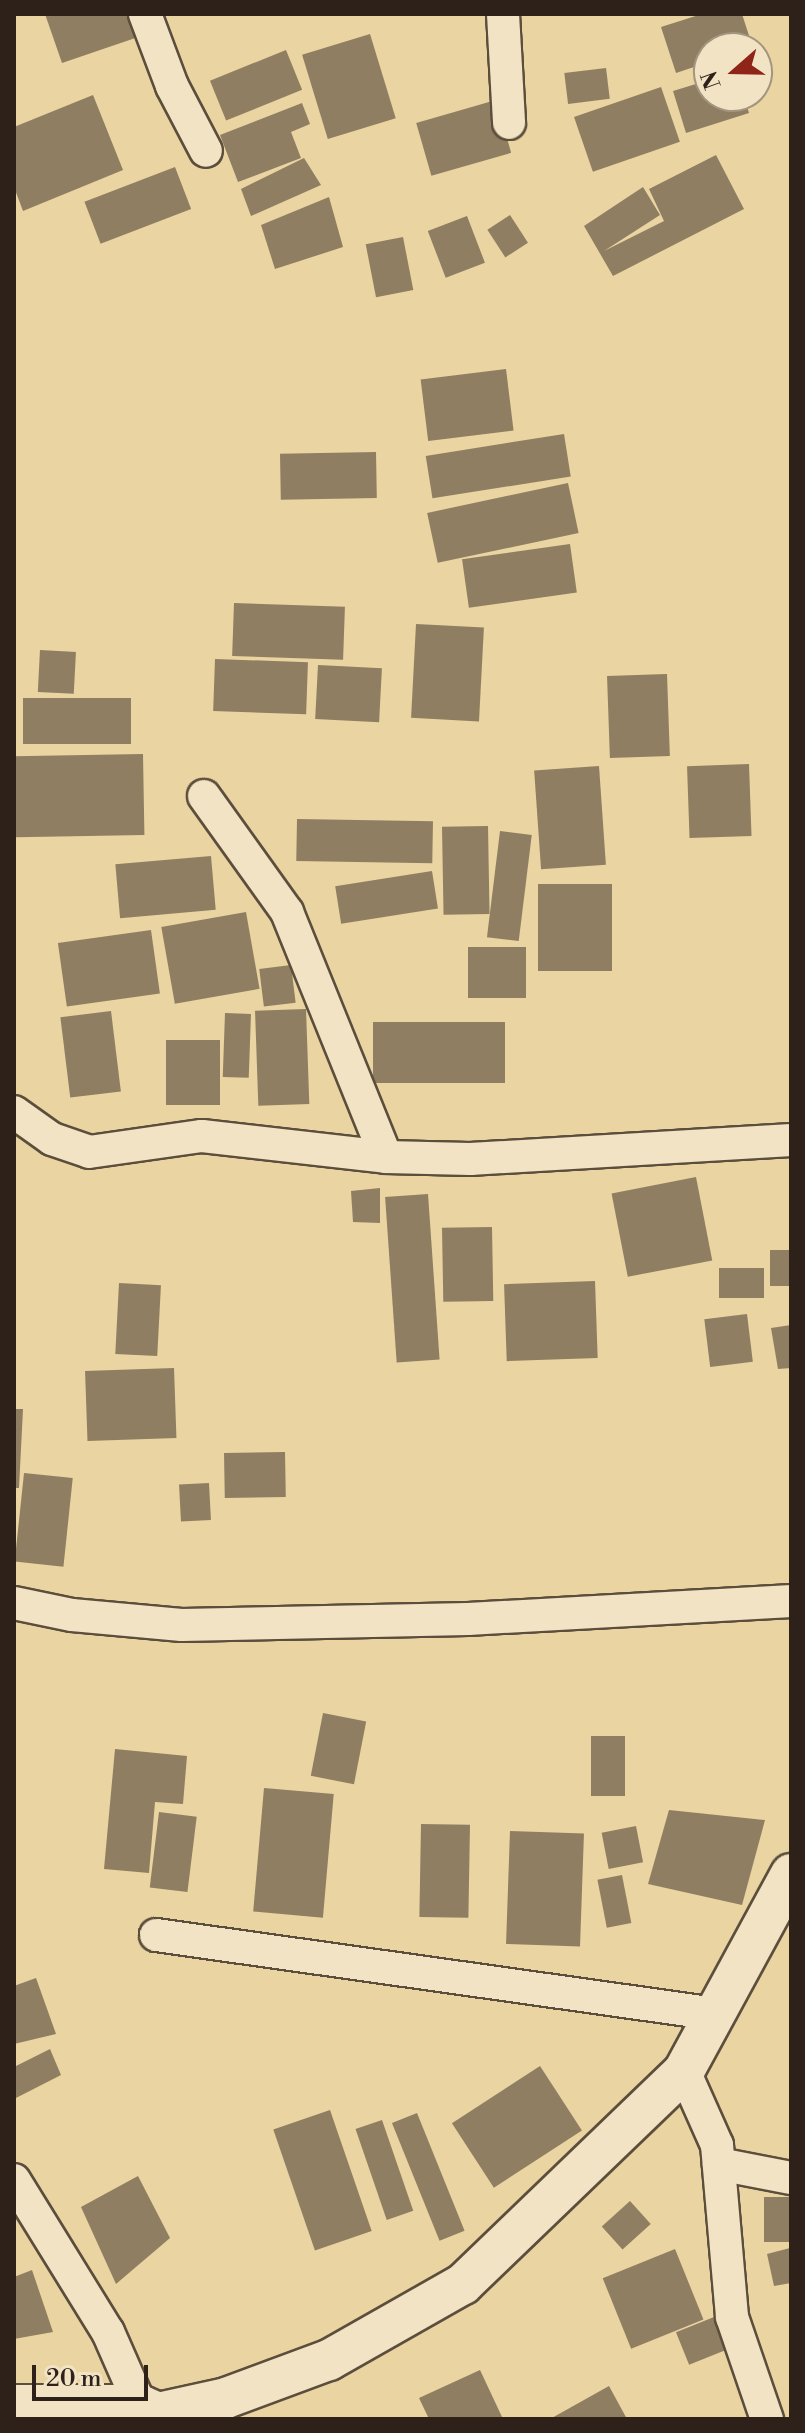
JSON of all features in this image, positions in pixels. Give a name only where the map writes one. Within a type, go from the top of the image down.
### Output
[{"type":"street","points":[[145,14],[172,86],[206,151]]},
{"type":"street","points":[[503,14],[509,123]]},
{"type":"street","points":[[204,796],[287,912],[386,1157]]},
{"type":"street","points":[[14,1112],[52,1139],[89,1152],[202,1136],[386,1157],[470,1159],[791,1140]]},
{"type":"street","points":[[14,1603],[72,1615],[182,1625],[468,1619],[791,1601]]},
{"type":"street","points":[[14,2405],[140,2405],[158,2413],[226,2398],[329,2360],[463,2284],[684,2071],[791,1874]]},
{"type":"street","points":[[156,1935],[716,2014]]},
{"type":"street","points":[[684,2071],[717,2145],[732,2317],[767,2419]]},
{"type":"street","points":[[719,2164],[791,2178]]},
{"type":"street","points":[[14,2180],[108,2332],[140,2405]]},
{"type":"building","points":[[45,14],[144,14],[150,33],[62,63]]},
{"type":"building","points":[[702,14],[742,14],[748,32],[693,32],[693,67],[676,73],[661,27]]},
{"type":"building","points":[[370,34],[396,118],[328,139],[302,55]]},
{"type":"building","points":[[286,50],[302,90],[226,121],[210,81]]},
{"type":"building","points":[[606,68],[610,99],[568,104],[564,73]]},
{"type":"building","points":[[693,85],[693,112],[749,113],[686,133],[673,91]]},
{"type":"building","points":[[661,87],[680,142],[593,172],[574,117]]},
{"type":"building","points":[[93,95],[123,170],[23,211],[14,187],[14,127]]},
{"type":"building","points":[[496,100],[511,153],[431,176],[416,123]]},
{"type":"building","points":[[302,103],[310,124],[291,132],[301,158],[238,182],[220,135]]},
{"type":"building","points":[[716,155],[744,209],[613,276],[584,226],[643,187],[660,215],[604,251],[664,221],[649,189]]},
{"type":"building","points":[[304,158],[321,185],[251,216],[241,189]]},
{"type":"building","points":[[175,167],[191,209],[101,244],[84,202]]},
{"type":"building","points":[[329,197],[343,247],[275,269],[261,225]]},
{"type":"building","points":[[510,215],[528,243],[505,257],[487,230]]},
{"type":"building","points":[[467,216],[485,263],[446,278],[428,231]]},
{"type":"building","points":[[403,237],[413,290],[376,297],[366,244]]},
{"type":"building","points":[[506,369],[514,431],[428,441],[421,379]]},
{"type":"building","points":[[564,434],[571,476],[432,498],[426,456]]},
{"type":"building","points":[[376,452],[377,498],[281,500],[280,454]]},
{"type":"building","points":[[568,483],[579,533],[438,563],[427,513]]},
{"type":"building","points":[[570,544],[577,593],[469,608],[462,559]]},
{"type":"building","points":[[234,603],[345,607],[343,660],[232,656]]},
{"type":"building","points":[[416,624],[484,628],[479,721],[411,718]]},
{"type":"building","points":[[40,650],[76,652],[74,694],[38,692]]},
{"type":"building","points":[[215,659],[308,662],[306,714],[213,711]]},
{"type":"building","points":[[318,665],[382,668],[379,722],[315,719]]},
{"type":"building","points":[[667,674],[670,756],[610,758],[607,676]]},
{"type":"building","points":[[23,698],[131,698],[131,744],[23,744]]},
{"type":"building","points":[[143,754],[144,835],[15,837],[14,756]]},
{"type":"building","points":[[749,764],[752,836],[690,838],[687,766]]},
{"type":"building","points":[[599,766],[606,865],[541,869],[534,771]]},
{"type":"building","points":[[297,819],[433,821],[432,863],[296,861]]},
{"type":"building","points":[[488,826],[490,914],[444,915],[442,827]]},
{"type":"building","points":[[500,831],[532,835],[519,941],[487,937]]},
{"type":"building","points":[[211,856],[216,910],[120,918],[115,864]]},
{"type":"building","points":[[432,871],[438,909],[341,924],[335,886]]},
{"type":"building","points":[[538,884],[612,884],[612,971],[538,971]]},
{"type":"building","points":[[246,912],[260,989],[175,1004],[161,927]]},
{"type":"building","points":[[151,930],[160,993],[67,1006],[58,943]]},
{"type":"building","points":[[468,947],[526,947],[526,998],[468,998]]},
{"type":"building","points":[[291,965],[296,1003],[264,1007],[259,969]]},
{"type":"building","points":[[306,1009],[309,1104],[258,1106],[255,1011]]},
{"type":"building","points":[[111,1011],[121,1091],[70,1098],[60,1017]]},
{"type":"building","points":[[225,1013],[251,1014],[249,1078],[223,1077]]},
{"type":"building","points":[[373,1022],[505,1022],[505,1083],[373,1083]]},
{"type":"building","points":[[166,1040],[220,1040],[220,1105],[166,1105]]},
{"type":"building","points":[[696,1177],[712,1260],[628,1277],[612,1193]]},
{"type":"building","points":[[380,1188],[380,1223],[353,1222],[351,1191]]},
{"type":"building","points":[[428,1194],[440,1360],[397,1363],[385,1197]]},
{"type":"building","points":[[492,1227],[493,1301],[443,1302],[442,1228]]},
{"type":"building","points":[[770,1250],[791,1250],[791,1286],[770,1286]]},
{"type":"building","points":[[719,1268],[764,1268],[764,1298],[719,1298]]},
{"type":"building","points":[[595,1281],[598,1358],[507,1361],[504,1284]]},
{"type":"building","points":[[119,1283],[161,1285],[157,1356],[115,1354]]},
{"type":"building","points":[[747,1314],[753,1362],[710,1367],[704,1319]]},
{"type":"building","points":[[791,1325],[791,1368],[778,1369],[771,1328]]},
{"type":"building","points":[[174,1368],[176,1438],[87,1441],[85,1371]]},
{"type":"building","points":[[14,1409],[23,1409],[19,1488],[14,1488]]},
{"type":"building","points":[[285,1452],[286,1497],[225,1498],[224,1453]]},
{"type":"building","points":[[24,1473],[73,1478],[63,1567],[15,1562]]},
{"type":"building","points":[[209,1483],[211,1520],[181,1522],[179,1485]]},
{"type":"building","points":[[323,1713],[366,1721],[354,1784],[311,1776]]},
{"type":"building","points":[[591,1736],[625,1736],[625,1796],[591,1796]]},
{"type":"building","points":[[115,1749],[187,1756],[183,1804],[155,1802],[149,1873],[104,1869]]},
{"type":"building","points":[[264,1788],[334,1794],[323,1918],[253,1912]]},
{"type":"building","points":[[669,1810],[765,1820],[742,1905],[648,1884]]},
{"type":"building","points":[[159,1812],[197,1817],[187,1892],[150,1887]]},
{"type":"building","points":[[421,1824],[470,1825],[468,1918],[419,1917]]},
{"type":"building","points":[[636,1826],[643,1862],[609,1869],[602,1833]]},
{"type":"building","points":[[510,1831],[584,1834],[580,1947],[506,1944]]},
{"type":"building","points":[[622,1875],[631,1923],[607,1928],[597,1880]]},
{"type":"building","points":[[36,1978],[56,2034],[14,2044],[14,1986]]},
{"type":"building","points":[[50,2049],[61,2075],[14,2099],[14,2067]]},
{"type":"building","points":[[540,2066],[582,2131],[494,2188],[452,2123]]},
{"type":"building","points":[[330,2110],[372,2231],[315,2251],[273,2130]]},
{"type":"building","points":[[417,2113],[465,2231],[440,2241],[392,2123]]},
{"type":"building","points":[[382,2120],[413,2211],[387,2220],[356,2129]]},
{"type":"building","points":[[138,2176],[170,2238],[116,2284],[81,2207]]},
{"type":"building","points":[[764,2197],[791,2197],[791,2242],[764,2242]]},
{"type":"building","points":[[630,2201],[651,2224],[623,2249],[602,2226]]},
{"type":"building","points":[[790,2248],[791,2283],[774,2286],[767,2254]]},
{"type":"building","points":[[675,2249],[703,2319],[631,2349],[603,2278]]},
{"type":"building","points":[[32,2270],[53,2332],[14,2339],[14,2277]]},
{"type":"building","points":[[714,2317],[727,2349],[689,2365],[676,2332]]},
{"type":"building","points":[[480,2370],[503,2419],[429,2419],[419,2398]]},
{"type":"building","points":[[609,2386],[627,2419],[550,2419]]}]
